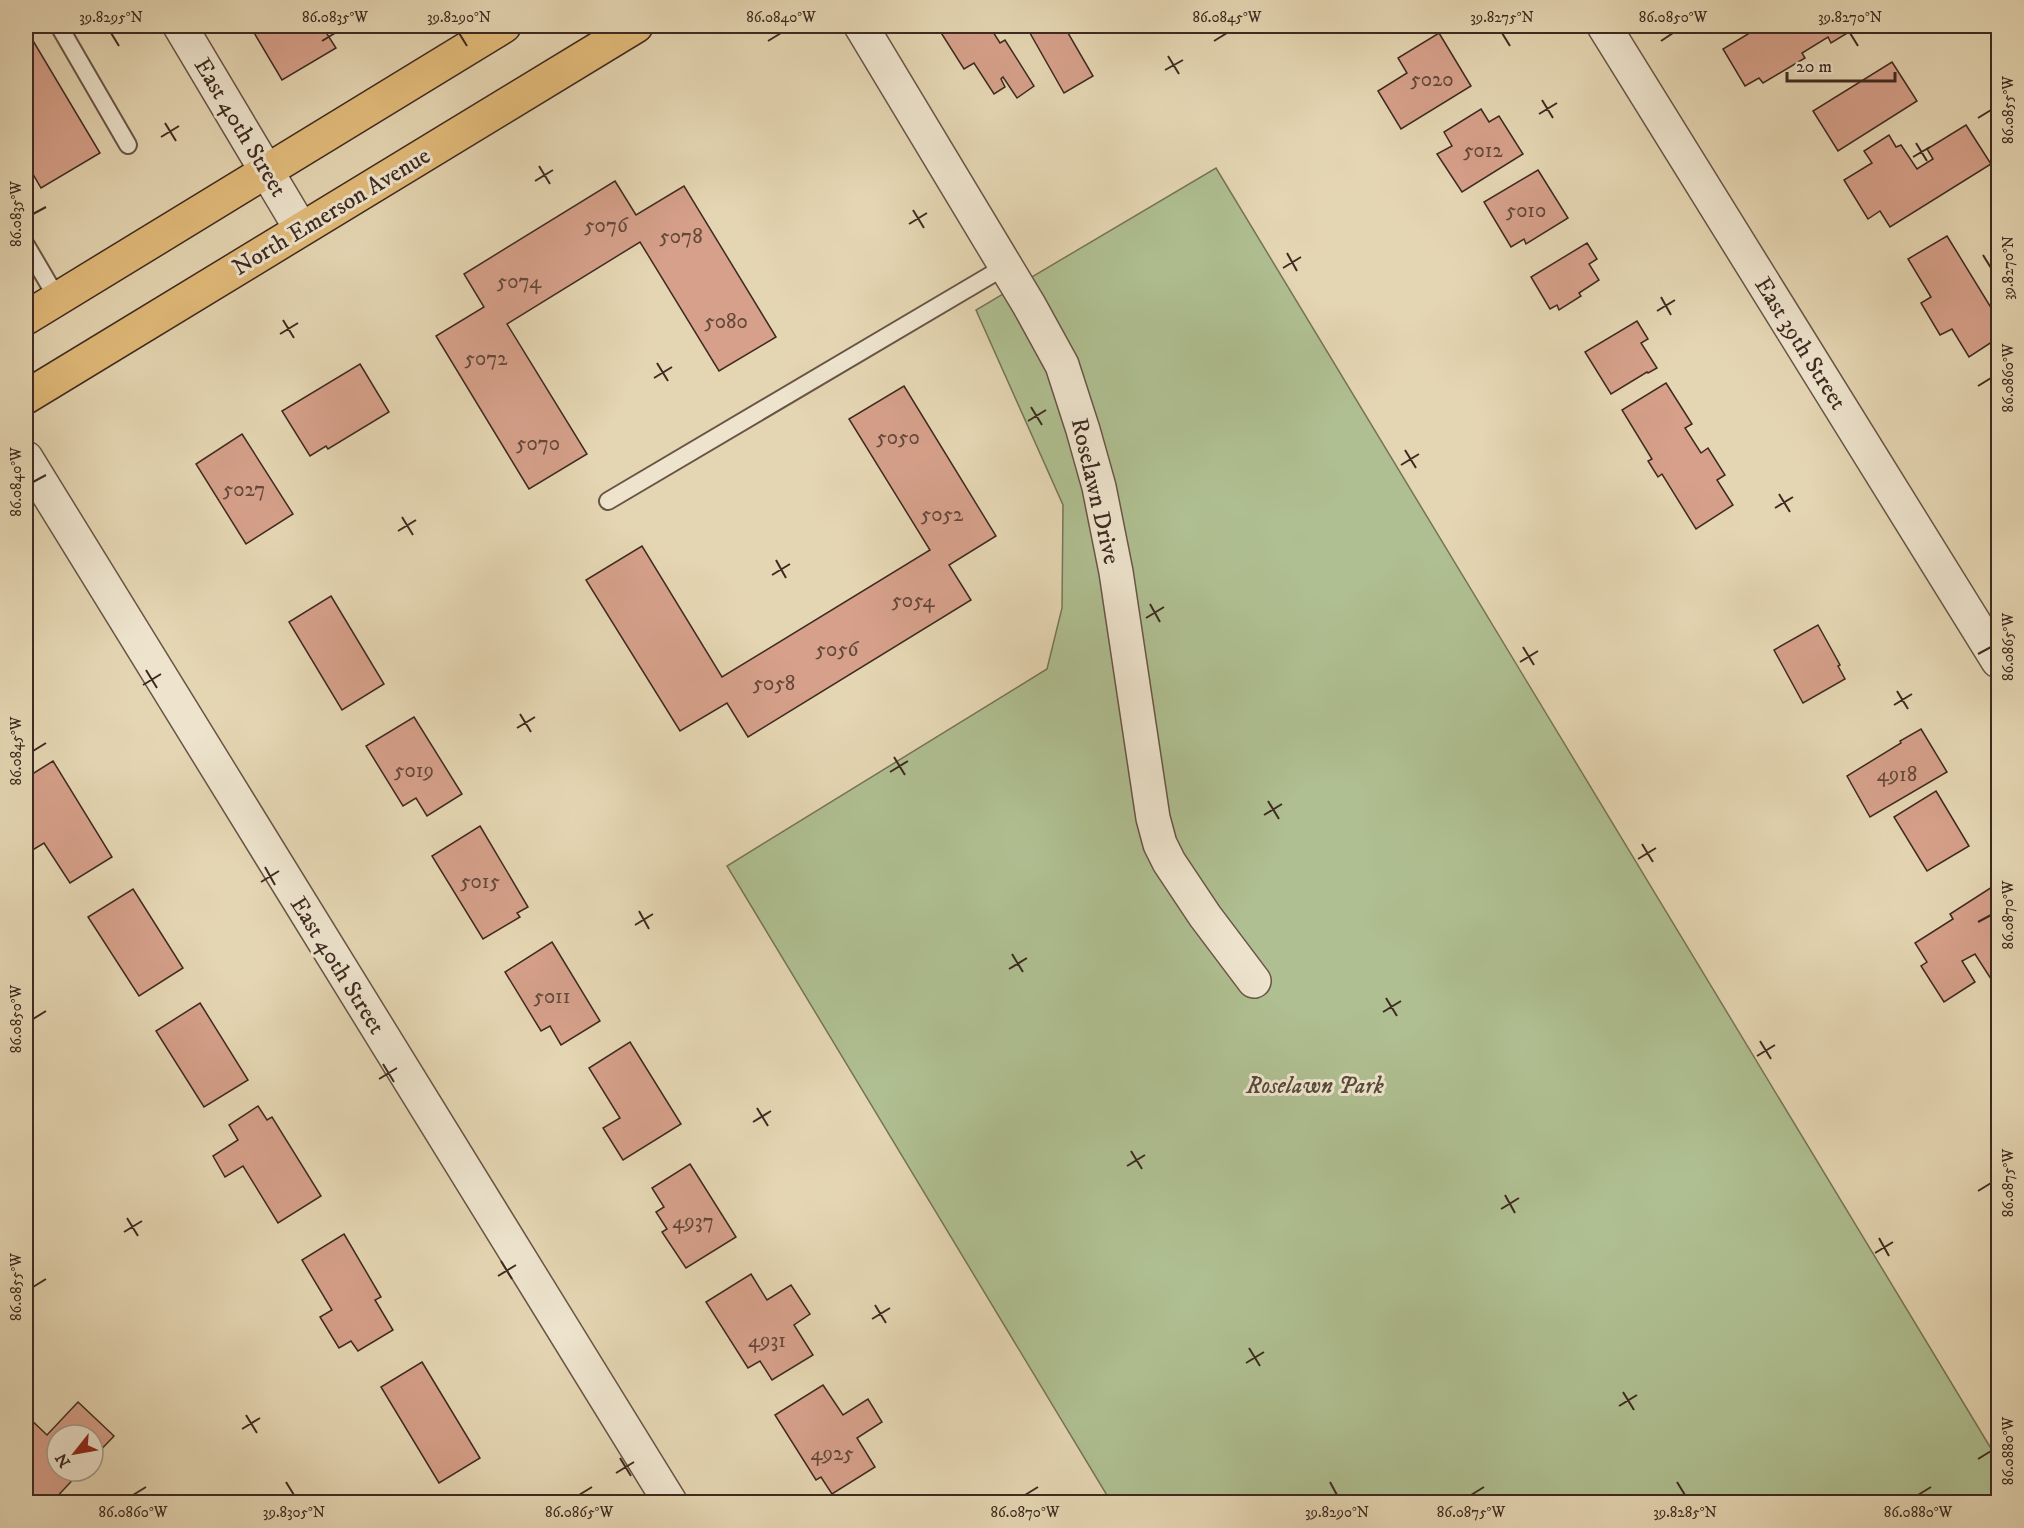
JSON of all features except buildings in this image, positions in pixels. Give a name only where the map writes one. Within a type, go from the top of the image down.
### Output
[{"type":"main road","name":"North Emerson Avenue","points":[[26,397],[636,26]]},
{"type":"main road","points":[[26,318],[267,171],[492,29]]},
{"type":"street","name":"East 40th Street","points":[[180,26],[302,229]]},
{"type":"street","name":"Roselawn Drive","points":[[861,26],[1006,266],[1062,365],[1099,487],[1118,583],[1153,818],[1160,844],[1169,862],[1205,916],[1254,981]]},
{"type":"street","name":"East 39th Street","points":[[1604,26],[1998,661]]},
{"type":"street","name":"East 40th Street","points":[[26,458],[670,1503]]},
{"type":"lane","points":[[59,26],[128,145]]},
{"type":"lane","points":[[26,245],[57,298]]},
{"type":"lane","points":[[608,501],[1006,266]]},
{"type":"green space","name":"Roselawn Park","points":[[1216,168],[1998,1460],[1998,1502],[1111,1502],[727,866],[1047,669],[1062,608],[1063,505],[976,310]]}]
